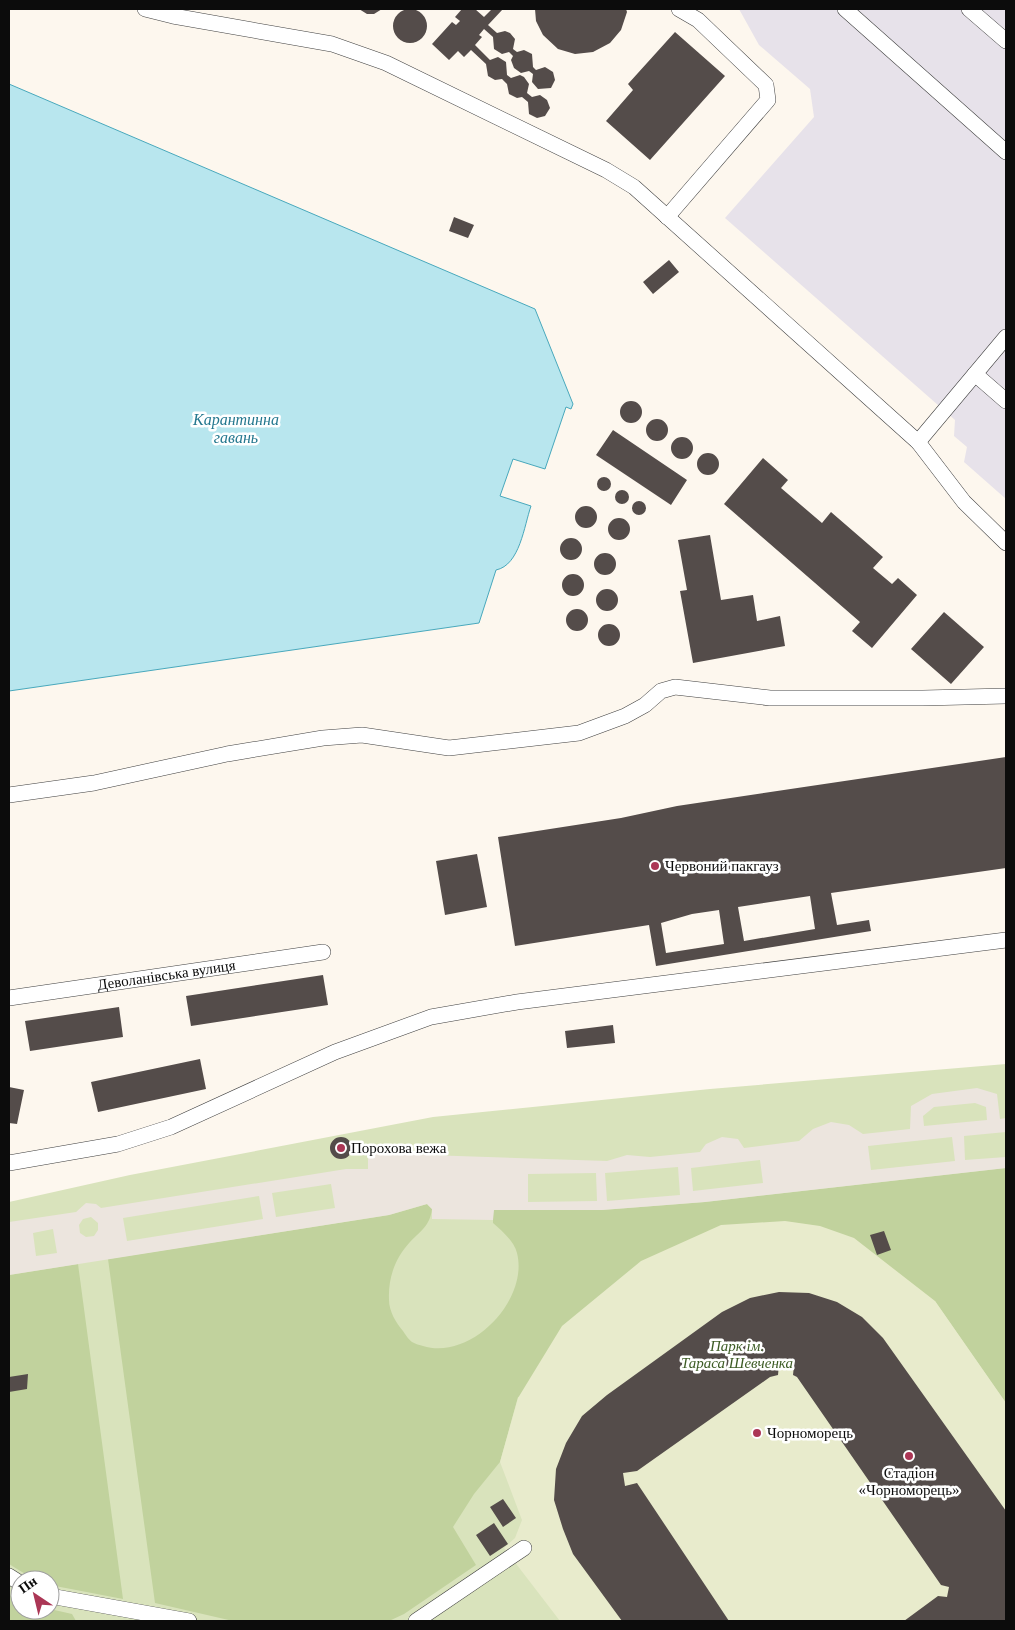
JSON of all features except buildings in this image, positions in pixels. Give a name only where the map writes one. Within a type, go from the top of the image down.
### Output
[{"type":"street","points":[[145,9],[173,16],[332,44],[386,63],[606,170],[634,187],[918,442],[964,502],[1006,543]]},
{"type":"street","points":[[668,218],[768,100],[766,85],[698,20],[678,9]]},
{"type":"street","points":[[845,9],[1006,152]]},
{"type":"street","points":[[969,9],[1006,41]]},
{"type":"street","points":[[918,442],[1006,336]]},
{"type":"street","points":[[975,374],[1006,401]]},
{"type":"street","points":[[9,794],[94,783],[227,754],[323,738],[362,735],[449,748],[579,733],[625,716],[644,705],[661,691],[676,687],[770,698],[1006,696]]},
{"type":"street","points":[[9,1163],[118,1144],[171,1127],[335,1052],[432,1017],[517,1002],[1006,940]]},
{"type":"street","name":"Деволанівська вулиця","points":[[9,998],[323,952]]},
{"type":"street","points":[[416,1621],[524,1548]]},
{"type":"street","points":[[60,1598],[189,1621]]},
{"type":"shaded area","points":[[739,9],[1006,9],[1006,499],[964,462],[967,447],[954,436],[955,420],[725,218],[814,117],[810,89],[759,45]]},
{"type":"shaded area","points":[[977,1088],[997,1094],[1000,1119],[1006,1118],[1006,1132],[964,1136],[965,1160],[1006,1157],[1006,1168],[705,1202],[602,1210],[494,1210],[493,1220],[432,1219],[432,1209],[427,1204],[389,1215],[9,1275],[9,1222],[76,1212],[86,1203],[96,1204],[101,1208],[346,1169],[368,1169],[368,1153],[607,1161],[627,1155],[650,1157],[700,1152],[706,1144],[722,1137],[738,1139],[744,1148],[799,1141],[813,1129],[831,1122],[849,1125],[863,1134],[910,1129],[911,1106],[932,1094]],"holes":[[[975,1103],[986,1107],[987,1120],[924,1126],[923,1116],[934,1107]],[[952,1137],[955,1161],[871,1170],[868,1146]],[[760,1160],[763,1183],[693,1191],[691,1168]],[[678,1167],[680,1195],[607,1201],[605,1173]],[[596,1173],[597,1201],[528,1202],[528,1174]],[[331,1184],[335,1208],[276,1217],[272,1193]],[[259,1196],[263,1219],[127,1241],[123,1218]],[[91,1217],[98,1223],[98,1230],[94,1236],[86,1237],[80,1233],[79,1225],[83,1219]],[[53,1229],[57,1253],[36,1256],[33,1233]]]},
{"type":"green space","name":"Парк ім. Тараса Шевченка","points":[[1006,1064],[1006,1621],[9,1621],[9,1202],[130,1175],[433,1117],[710,1089]]},
{"type":"green space","points":[[1006,1168],[1006,1403],[935,1301],[518,1397],[500,1462],[474,1494],[453,1527],[476,1565],[404,1614],[389,1621],[233,1621],[155,1603],[108,1259],[389,1215],[427,1204],[432,1209],[427,1223],[422,1231],[405,1248],[393,1269],[389,1304],[395,1321],[411,1341],[423,1346],[441,1348],[460,1344],[477,1336],[492,1323],[505,1307],[514,1289],[518,1271],[517,1253],[510,1240],[493,1223],[493,1210],[602,1210],[705,1202]]},
{"type":"green space","name":"Чорноморець","points":[[785,1221],[820,1226],[854,1238],[935,1301],[1006,1403],[1006,1621],[560,1621],[504,1548],[515,1538],[522,1520],[500,1462],[518,1398],[562,1326],[641,1261],[721,1225]]},
{"type":"green space","points":[[78,1264],[123,1599],[60,1587],[60,1570],[19,1570],[9,1564],[9,1275]]},
{"type":"green space","points":[[9,1595],[10,1620],[60,1620],[60,1611],[72,1614],[76,1621],[9,1621]]},
{"type":"water","name":"Карантинна гавань","points":[[9,84],[535,309],[573,404],[571,409],[566,407],[545,469],[513,459],[500,496],[531,506],[516,553],[504,567],[496,570],[479,623],[9,691]]},
{"type":"place","name":"Червоний пакгауз","points":[[655,866]]},
{"type":"place","name":"Порохова вежа","points":[[341,1148]]},
{"type":"place","name":"Чорноморець","points":[[757,1433]]},
{"type":"place","name":"Стадіон «Чорноморець»","points":[[909,1456]]}]
